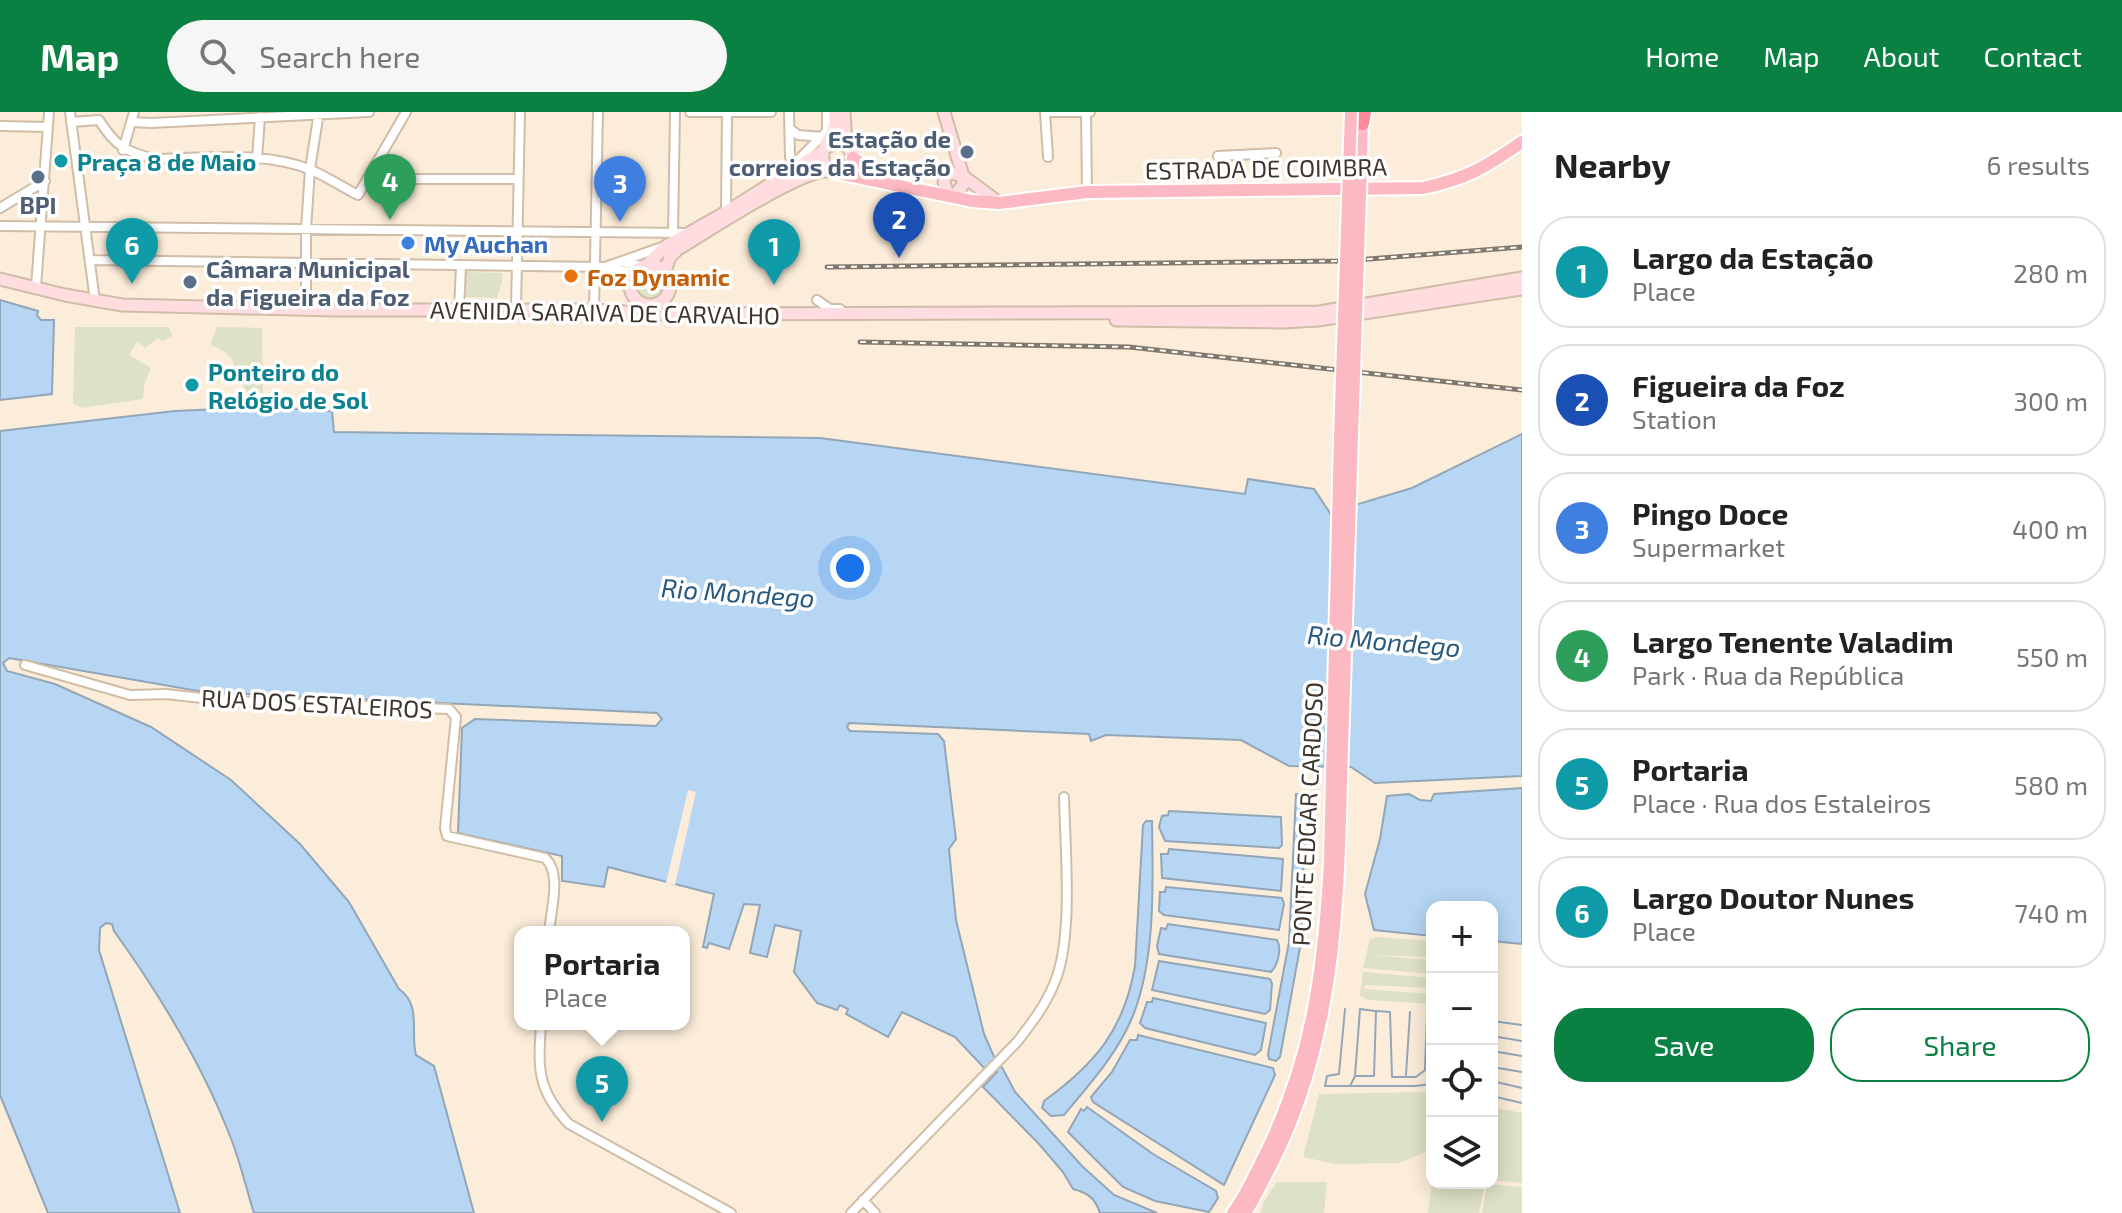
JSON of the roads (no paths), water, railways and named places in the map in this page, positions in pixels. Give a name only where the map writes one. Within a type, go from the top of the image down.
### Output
[{"type":"main road","points":[[620,311],[628,310],[634,297],[632,287],[641,268],[666,246],[784,176],[824,145],[835,126],[835,112]]},
{"type":"main road","points":[[844,112],[846,145],[853,158],[877,174],[950,192]]},
{"type":"main road","points":[[665,271],[670,257],[678,249],[789,185],[821,171],[950,192],[963,185],[947,115]]},
{"type":"main road","name":"PONTE EDGAR CARDOSO","points":[[1233,1213],[1276,1134],[1299,1075],[1310,1035],[1327,924],[1356,116]]},
{"type":"main road","name":"PONTE EDGAR CARDOSO","points":[[1245,1213],[1286,1135],[1308,1074],[1319,1037],[1335,936],[1356,116]]},
{"type":"main road","name":"ESTRADA DE COIMBRA","points":[[950,192],[999,203],[1087,192],[1423,188],[1457,181],[1485,168],[1522,142]]},
{"type":"main road","points":[[824,145],[846,145]]},
{"type":"main road","points":[[824,145],[823,163],[833,172]]},
{"type":"main road","points":[[950,192],[944,182],[954,151]]},
{"type":"main road","points":[[833,172],[849,168],[853,158]]},
{"type":"main road","points":[[930,185],[951,173],[963,176],[999,203]]},
{"type":"main road","points":[[641,268],[658,266],[665,271],[669,283],[667,295],[682,314]]},
{"type":"main road","points":[[1282,318],[1522,278]]},
{"type":"main road","name":"AVENIDA SARAIVA DE CARVALHO","points":[[0,279],[122,305],[459,311],[516,309],[620,311],[634,314],[1282,318]]},
{"type":"main road","points":[[1282,318],[1318,320],[1522,289]]},
{"type":"main road","points":[[620,311],[652,305],[667,295]]},
{"type":"main road","points":[[634,297],[682,314]]},
{"type":"street","points":[[36,287],[49,112]]},
{"type":"street","points":[[123,150],[133,117],[151,123],[369,112]]},
{"type":"street","points":[[95,301],[70,117],[99,120],[123,150],[155,159],[278,161],[310,169],[358,195],[406,112]]},
{"type":"street","points":[[516,309],[520,112]]},
{"type":"street","points":[[594,311],[600,267],[596,233],[598,112]]},
{"type":"street","points":[[673,233],[675,112]]},
{"type":"street","points":[[690,112],[771,112]]},
{"type":"street","points":[[726,212],[727,112]]},
{"type":"street","points":[[789,112],[790,157]]},
{"type":"street","points":[[790,129],[824,145],[827,112]]},
{"type":"street","points":[[1048,157],[1046,112],[1089,112],[1087,192]]},
{"type":"street","points":[[306,309],[310,169],[319,113]]},
{"type":"street","points":[[257,159],[259,116]]},
{"type":"street","points":[[0,126],[47,127]]},
{"type":"street","points":[[1218,156],[1276,153]]},
{"type":"street","points":[[371,175],[379,179],[518,179]]},
{"type":"street","points":[[0,208],[45,181]]},
{"type":"street","points":[[0,226],[689,233]]},
{"type":"street","points":[[600,267],[666,246]]},
{"type":"street","points":[[90,260],[641,268]]},
{"type":"street","points":[[622,262],[641,268]]},
{"type":"street","points":[[459,311],[461,266]]},
{"type":"street","points":[[817,300],[830,309],[908,310],[924,314]]},
{"type":"street","name":"RUA DOS ESTALEIROS","points":[[25,665],[130,695],[166,694],[228,701],[449,709],[456,717],[445,828],[447,836],[545,858],[552,865],[554,877],[550,926]]},
{"type":"street","points":[[851,1213],[1017,1042],[1037,1016],[1055,983],[1064,951],[1064,797]]},
{"type":"street","points":[[541,1030],[539,1062],[544,1089],[554,1108],[569,1124],[731,1213]]},
{"type":"street","points":[[863,1200],[875,1213]]},
{"type":"water","points":[[0,300],[38,311],[41,320],[54,320],[52,394],[0,400]]},
{"type":"water","name":"Rio Mondego","points":[[264,407],[332,411],[334,432],[820,438],[1245,494],[1248,479],[1314,489],[1334,519],[1347,517],[1358,504],[1412,488],[1522,434],[1522,776],[1375,783],[1351,767],[1289,766],[1241,740],[1106,735],[1091,741],[1089,734],[849,723],[847,727],[850,731],[938,734],[944,741],[956,839],[949,849],[956,920],[984,1034],[995,1059],[1015,1092],[1082,1166],[1114,1195],[1157,1213],[1100,1213],[1096,1203],[1087,1194],[1073,1189],[1039,1144],[983,1087],[997,1072],[991,1064],[985,1069],[955,1037],[902,1012],[888,1037],[846,1014],[848,1009],[840,1005],[837,1010],[817,1003],[794,972],[801,931],[775,925],[767,957],[750,953],[760,905],[744,904],[729,949],[709,943],[707,948],[703,947],[714,894],[608,867],[604,887],[562,881],[562,856],[458,833],[462,728],[475,719],[656,726],[662,719],[657,713],[204,692],[9,658],[3,663],[7,671],[55,684],[151,727],[231,780],[300,844],[349,902],[399,989],[411,1003],[416,1055],[434,1066],[474,1213],[254,1213],[234,1145],[193,1055],[112,924],[106,923],[100,928],[99,950],[180,1213],[48,1213],[0,1095],[0,431],[175,411]]},
{"type":"water","points":[[1522,788],[1522,944],[1498,942],[1498,901],[1426,901],[1426,935],[1374,930],[1365,894],[1380,839],[1387,796],[1409,794],[1431,801],[1434,794]]},
{"type":"water","points":[[1296,794],[1306,795],[1301,942],[1280,1057],[1276,1061],[1269,1059],[1268,1054],[1289,942]]},
{"type":"water","points":[[1169,811],[1281,817],[1282,845],[1279,848],[1165,841],[1159,827],[1162,816],[1168,815]]},
{"type":"water","points":[[1146,821],[1152,821],[1152,895],[1149,947],[1140,995],[1126,1031],[1102,1069],[1064,1115],[1051,1116],[1042,1108],[1044,1101],[1078,1073],[1104,1044],[1115,1027],[1130,989],[1135,966],[1143,825]]},
{"type":"water","points":[[1169,849],[1283,859],[1281,891],[1162,878],[1161,854],[1168,854]]},
{"type":"water","points":[[1166,887],[1282,898],[1284,904],[1279,930],[1164,915],[1159,911],[1160,892],[1165,892]]},
{"type":"water","points":[[1168,924],[1277,940],[1277,961],[1271,972],[1159,954],[1157,946],[1161,928],[1166,929]]},
{"type":"water","points":[[1159,961],[1270,979],[1270,1010],[1265,1014],[1152,990]]},
{"type":"water","points":[[1153,998],[1266,1023],[1261,1050],[1255,1055],[1145,1028],[1140,1023],[1147,1002],[1152,1002]]},
{"type":"water","points":[[1138,1035],[1273,1068],[1275,1075],[1224,1185],[1093,1102],[1091,1097],[1112,1072],[1130,1040],[1137,1040]]},
{"type":"water","points":[[1087,1107],[1153,1154],[1216,1191],[1218,1198],[1209,1212],[1155,1201],[1123,1187],[1068,1132],[1081,1109],[1084,1111]]},
{"type":"waterway","points":[[1345,1009],[1339,1074],[1327,1076],[1325,1086],[1426,1085]]},
{"type":"waterway","points":[[1350,1086],[1355,1076],[1360,1009],[1375,1011]]},
{"type":"waterway","points":[[1355,1076],[1374,1076],[1376,1011],[1390,1012],[1392,1077],[1416,1077],[1425,1070],[1426,1042]]},
{"type":"waterway","points":[[1406,1075],[1410,1012]]},
{"type":"waterway","points":[[1498,1022],[1522,1025]]},
{"type":"waterway","points":[[1498,1037],[1522,1041]]},
{"type":"waterway","points":[[1498,1052],[1522,1056]]},
{"type":"waterway","points":[[1498,1068],[1522,1072]]},
{"type":"waterway","points":[[1498,1082],[1522,1088]]},
{"type":"waterway","points":[[1498,1097],[1522,1103]]},
{"type":"railway","points":[[827,267],[1343,261],[1522,247]]},
{"type":"railway","points":[[860,342],[1129,347],[1522,390]]},
{"type":"place","name":"Estação de correios da Estação","points":[[967,152]]},
{"type":"place","name":"Praça 8 de Maio","points":[[61,161]]},
{"type":"place","name":"BPI","points":[[38,177]]},
{"type":"place","name":"Largo Tenente Valadim","points":[[390,220]]},
{"type":"place","name":"Pingo Doce","points":[[620,222]]},
{"type":"place","name":"My Auchan","points":[[408,243]]},
{"type":"place","name":"Figueira da Foz","points":[[899,258]]},
{"type":"place","name":"Foz Dynamic","points":[[571,276]]},
{"type":"place","name":"Câmara Municipal da Figueira da Foz","points":[[190,282]]},
{"type":"place","name":"Largo Doutor Nunes","points":[[132,284]]},
{"type":"place","name":"Largo da Estação","points":[[774,285]]},
{"type":"place","name":"Ponteiro do Relógio de Sol","points":[[192,385]]},
{"type":"place","name":"Portaria","points":[[602,1122]]}]
